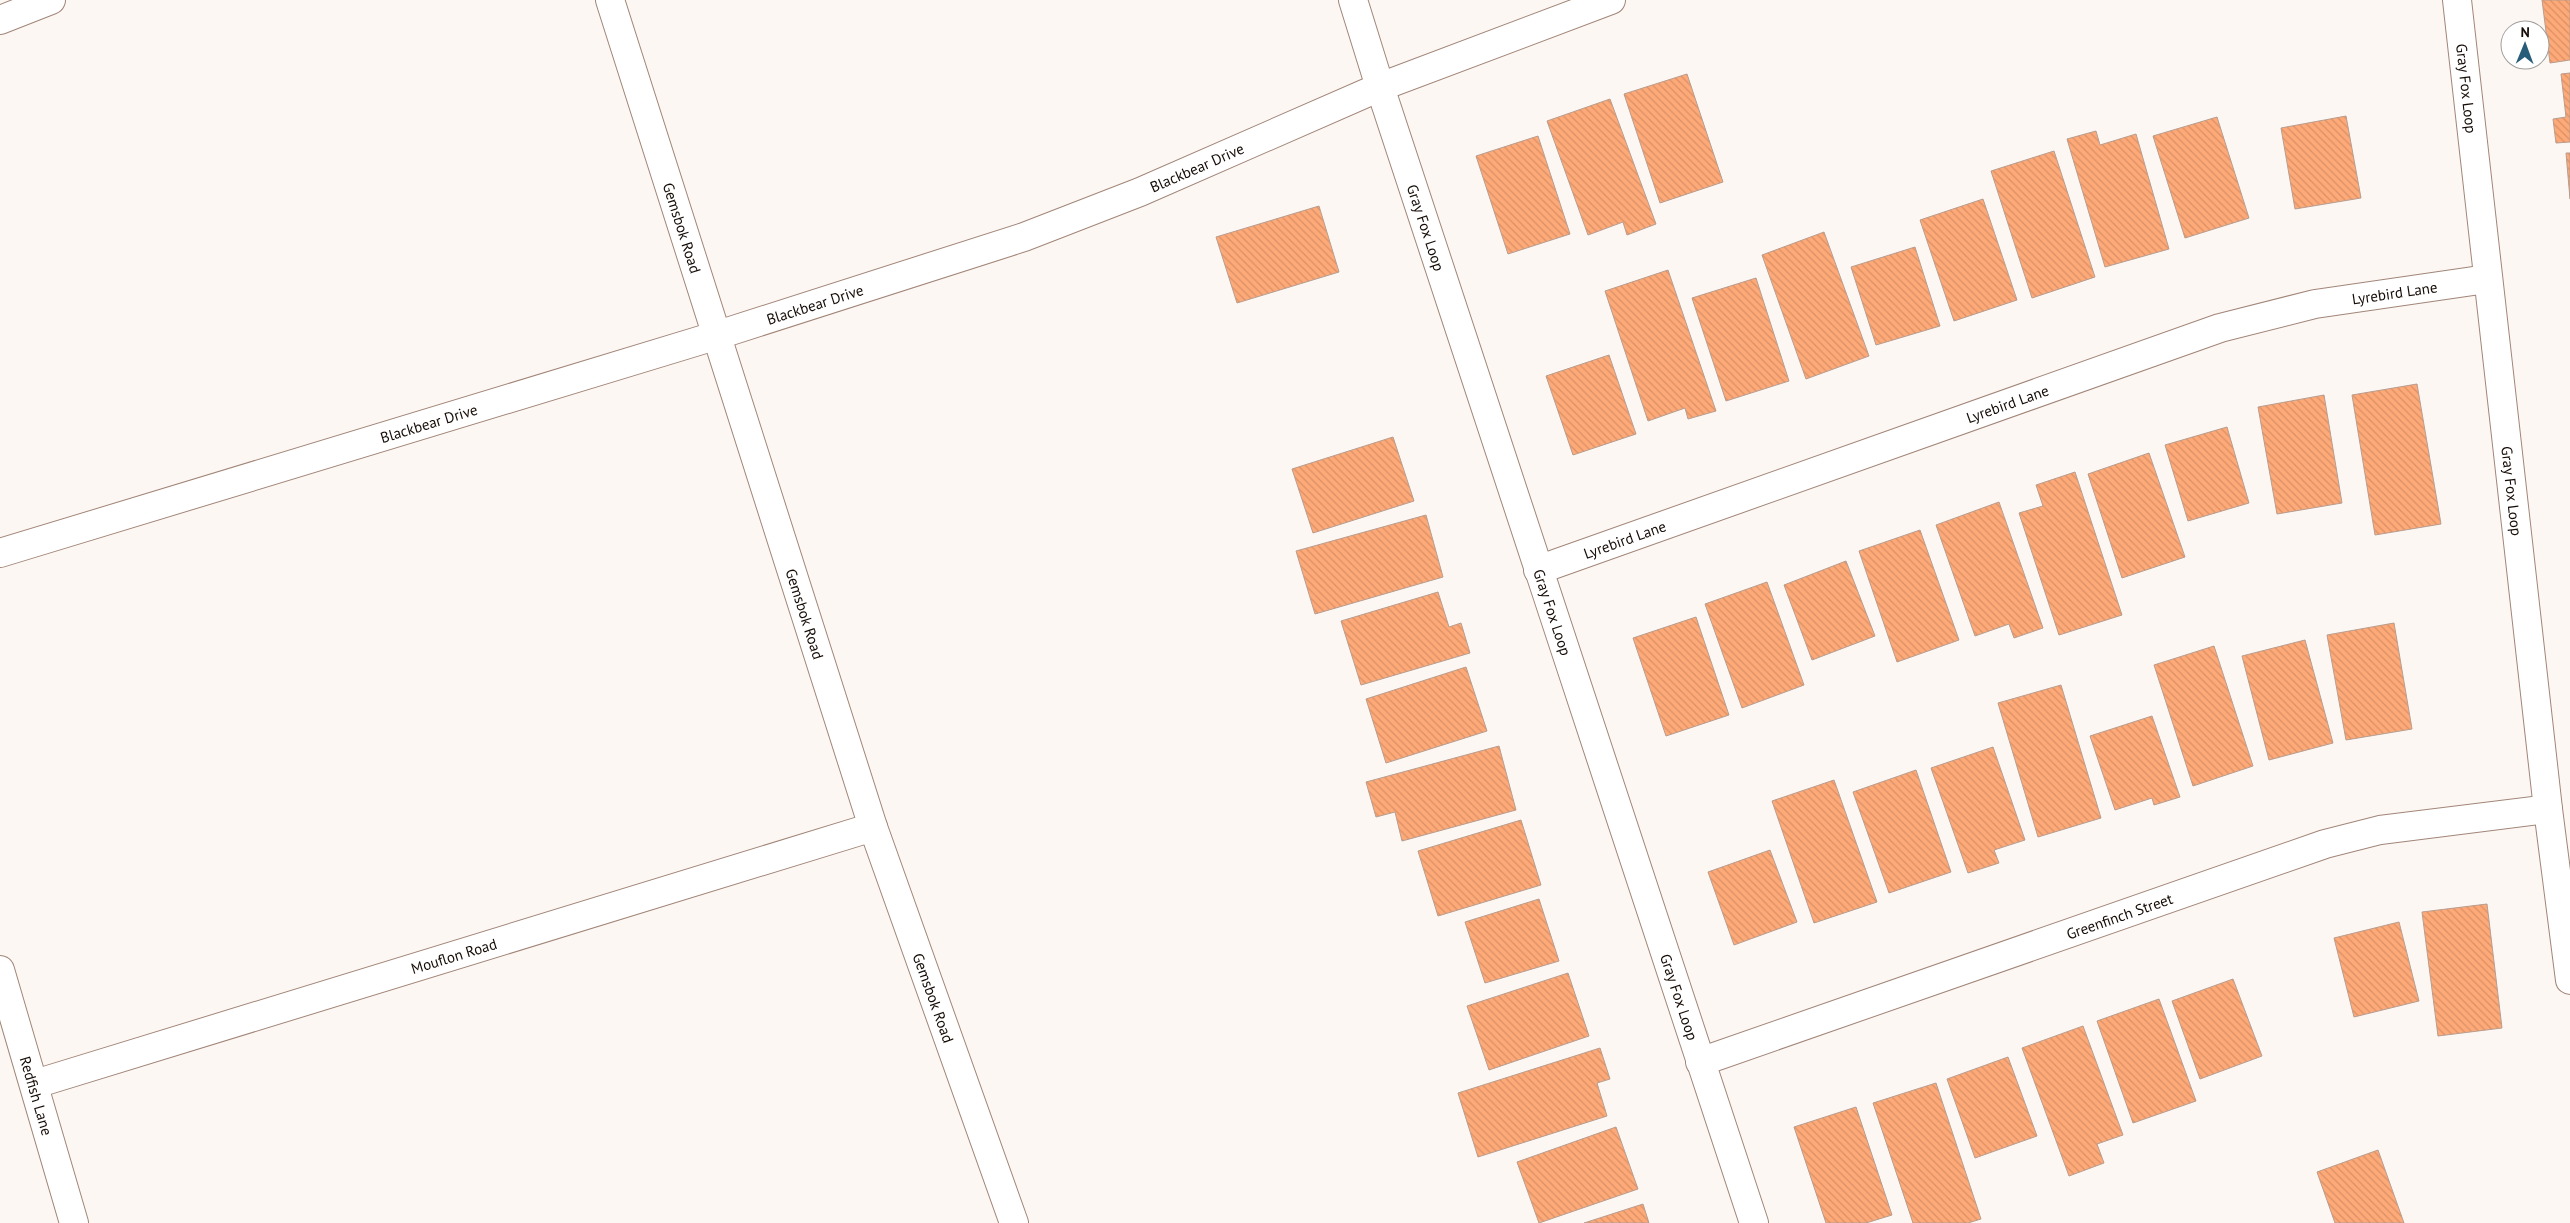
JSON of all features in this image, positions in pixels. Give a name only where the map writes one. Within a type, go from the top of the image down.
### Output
[{"type":"street","points":[[0,20],[51,0]]},
{"type":"street","name":"Gemsbok Road","points":[[610,0],[873,827],[1014,1223]]},
{"type":"street","name":"Gray Fox Loop","points":[[1353,0],[1538,570],[1754,1223]]},
{"type":"street","name":"Blackbear Drive","points":[[0,553],[718,335],[1024,236],[1140,192],[1380,87],[1611,0]]},
{"type":"street","name":"Gray Fox Loop","points":[[2456,0],[2548,809],[2570,980]]},
{"type":"street","name":"Lyrebird Lane","points":[[1538,570],[2220,328],[2315,304],[2487,279]]},
{"type":"street","name":"Greenfinch Street","points":[[1700,1062],[2325,844],[2388,829],[2548,809]]},
{"type":"street","name":"Mouflon Road","points":[[35,1084],[873,827]]},
{"type":"street","name":"Redfish Lane","points":[[0,970],[35,1084],[74,1223]]},
{"type":"building","points":[[2542,0],[2570,0],[2570,60],[2550,63],[2550,20],[2545,20]]},
{"type":"building","points":[[2570,73],[2570,142],[2556,143],[2553,119],[2566,117],[2561,74]]},
{"type":"building","points":[[1687,74],[1723,182],[1660,203],[1624,94]]},
{"type":"building","points":[[1610,99],[1656,224],[1627,235],[1623,222],[1588,235],[1547,121]]},
{"type":"building","points":[[2346,116],[2361,198],[2295,209],[2281,128]]},
{"type":"building","points":[[2217,117],[2249,218],[2185,238],[2153,136]]},
{"type":"building","points":[[2096,131],[2100,145],[2136,134],[2169,249],[2105,267],[2067,139]]},
{"type":"building","points":[[1538,136],[1570,234],[1508,254],[1476,156]]},
{"type":"building","points":[[2054,151],[2095,277],[2032,298],[1991,171]]},
{"type":"building","points":[[2566,153],[2570,153],[2570,199]]},
{"type":"building","points":[[1983,199],[2017,300],[1954,321],[1920,220]]},
{"type":"building","points":[[1319,206],[1339,272],[1237,303],[1216,237]]},
{"type":"building","points":[[1824,232],[1869,356],[1806,379],[1762,255]]},
{"type":"building","points":[[1915,247],[1940,326],[1876,345],[1851,267]]},
{"type":"building","points":[[1668,270],[1716,411],[1688,419],[1685,408],[1648,421],[1605,291]]},
{"type":"building","points":[[1756,278],[1789,381],[1726,401],[1692,298]]},
{"type":"building","points":[[1609,355],[1636,434],[1573,455],[1546,376]]},
{"type":"building","points":[[2417,384],[2441,524],[2375,535],[2352,395]]},
{"type":"building","points":[[2324,395],[2342,503],[2277,514],[2258,407]]},
{"type":"building","points":[[2227,427],[2249,503],[2188,521],[2165,445]]},
{"type":"building","points":[[1393,437],[1414,501],[1313,533],[1292,469]]},
{"type":"building","points":[[2149,453],[2185,557],[2122,578],[2088,474]]},
{"type":"building","points":[[2075,472],[2122,615],[2059,635],[2019,513],[2043,506],[2036,485]]},
{"type":"building","points":[[1999,502],[2043,628],[2014,638],[2009,624],[1975,636],[1936,525]]},
{"type":"building","points":[[1426,515],[1443,577],[1315,614],[1296,551]]},
{"type":"building","points":[[1920,530],[1959,640],[1897,662],[1859,551]]},
{"type":"building","points":[[1846,561],[1875,636],[1812,660],[1784,585]]},
{"type":"building","points":[[1767,582],[1804,685],[1742,708],[1705,604]]},
{"type":"building","points":[[1438,592],[1449,627],[1461,623],[1470,653],[1361,685],[1341,621]]},
{"type":"building","points":[[1696,617],[1729,715],[1666,736],[1633,638]]},
{"type":"building","points":[[2394,623],[2412,729],[2346,740],[2327,635]]},
{"type":"building","points":[[2305,640],[2333,743],[2269,760],[2242,656]]},
{"type":"building","points":[[2214,646],[2253,766],[2193,786],[2154,665]]},
{"type":"building","points":[[1466,667],[1487,731],[1386,763],[1366,699]]},
{"type":"building","points":[[2061,685],[2101,818],[2038,837],[1998,703]]},
{"type":"building","points":[[2152,716],[2180,797],[2154,805],[2152,798],[2115,810],[2090,736]]},
{"type":"building","points":[[1499,746],[1516,810],[1402,841],[1395,812],[1376,817],[1366,782]]},
{"type":"building","points":[[1993,747],[2025,840],[1994,850],[1999,863],[1968,873],[1931,768]]},
{"type":"building","points":[[1916,770],[1951,872],[1889,893],[1853,792]]},
{"type":"building","points":[[1834,780],[1877,902],[1814,923],[1772,801]]},
{"type":"building","points":[[1521,820],[1541,885],[1438,916],[1418,851]]},
{"type":"building","points":[[1770,850],[1797,922],[1734,945],[1708,872]]},
{"type":"building","points":[[1539,899],[1559,961],[1485,983],[1465,922]]},
{"type":"building","points":[[2487,904],[2502,1028],[2438,1036],[2422,912]]},
{"type":"building","points":[[2399,922],[2419,1001],[2354,1017],[2334,938]]},
{"type":"building","points":[[1568,973],[1589,1036],[1489,1070],[1467,1006]]},
{"type":"building","points":[[2233,979],[2262,1056],[2200,1079],[2172,1001]]},
{"type":"building","points":[[2159,999],[2196,1101],[2133,1123],[2097,1021]]},
{"type":"building","points":[[2083,1026],[2123,1135],[2097,1144],[2104,1163],[2069,1176],[2022,1048]]},
{"type":"building","points":[[1600,1048],[1610,1079],[1597,1083],[1607,1116],[1478,1157],[1458,1093]]},
{"type":"building","points":[[2008,1057],[2037,1136],[1975,1158],[1947,1079]]},
{"type":"building","points":[[1936,1083],[1981,1219],[1968,1223],[1913,1223],[1873,1103]]},
{"type":"building","points":[[1856,1107],[1892,1215],[1866,1223],[1826,1223],[1794,1127]]},
{"type":"building","points":[[1616,1127],[1638,1189],[1539,1223],[1517,1162]]},
{"type":"building","points":[[2378,1150],[2404,1223],[2335,1223],[2317,1172]]},
{"type":"building","points":[[1643,1204],[1649,1223],[1584,1223]]}]
